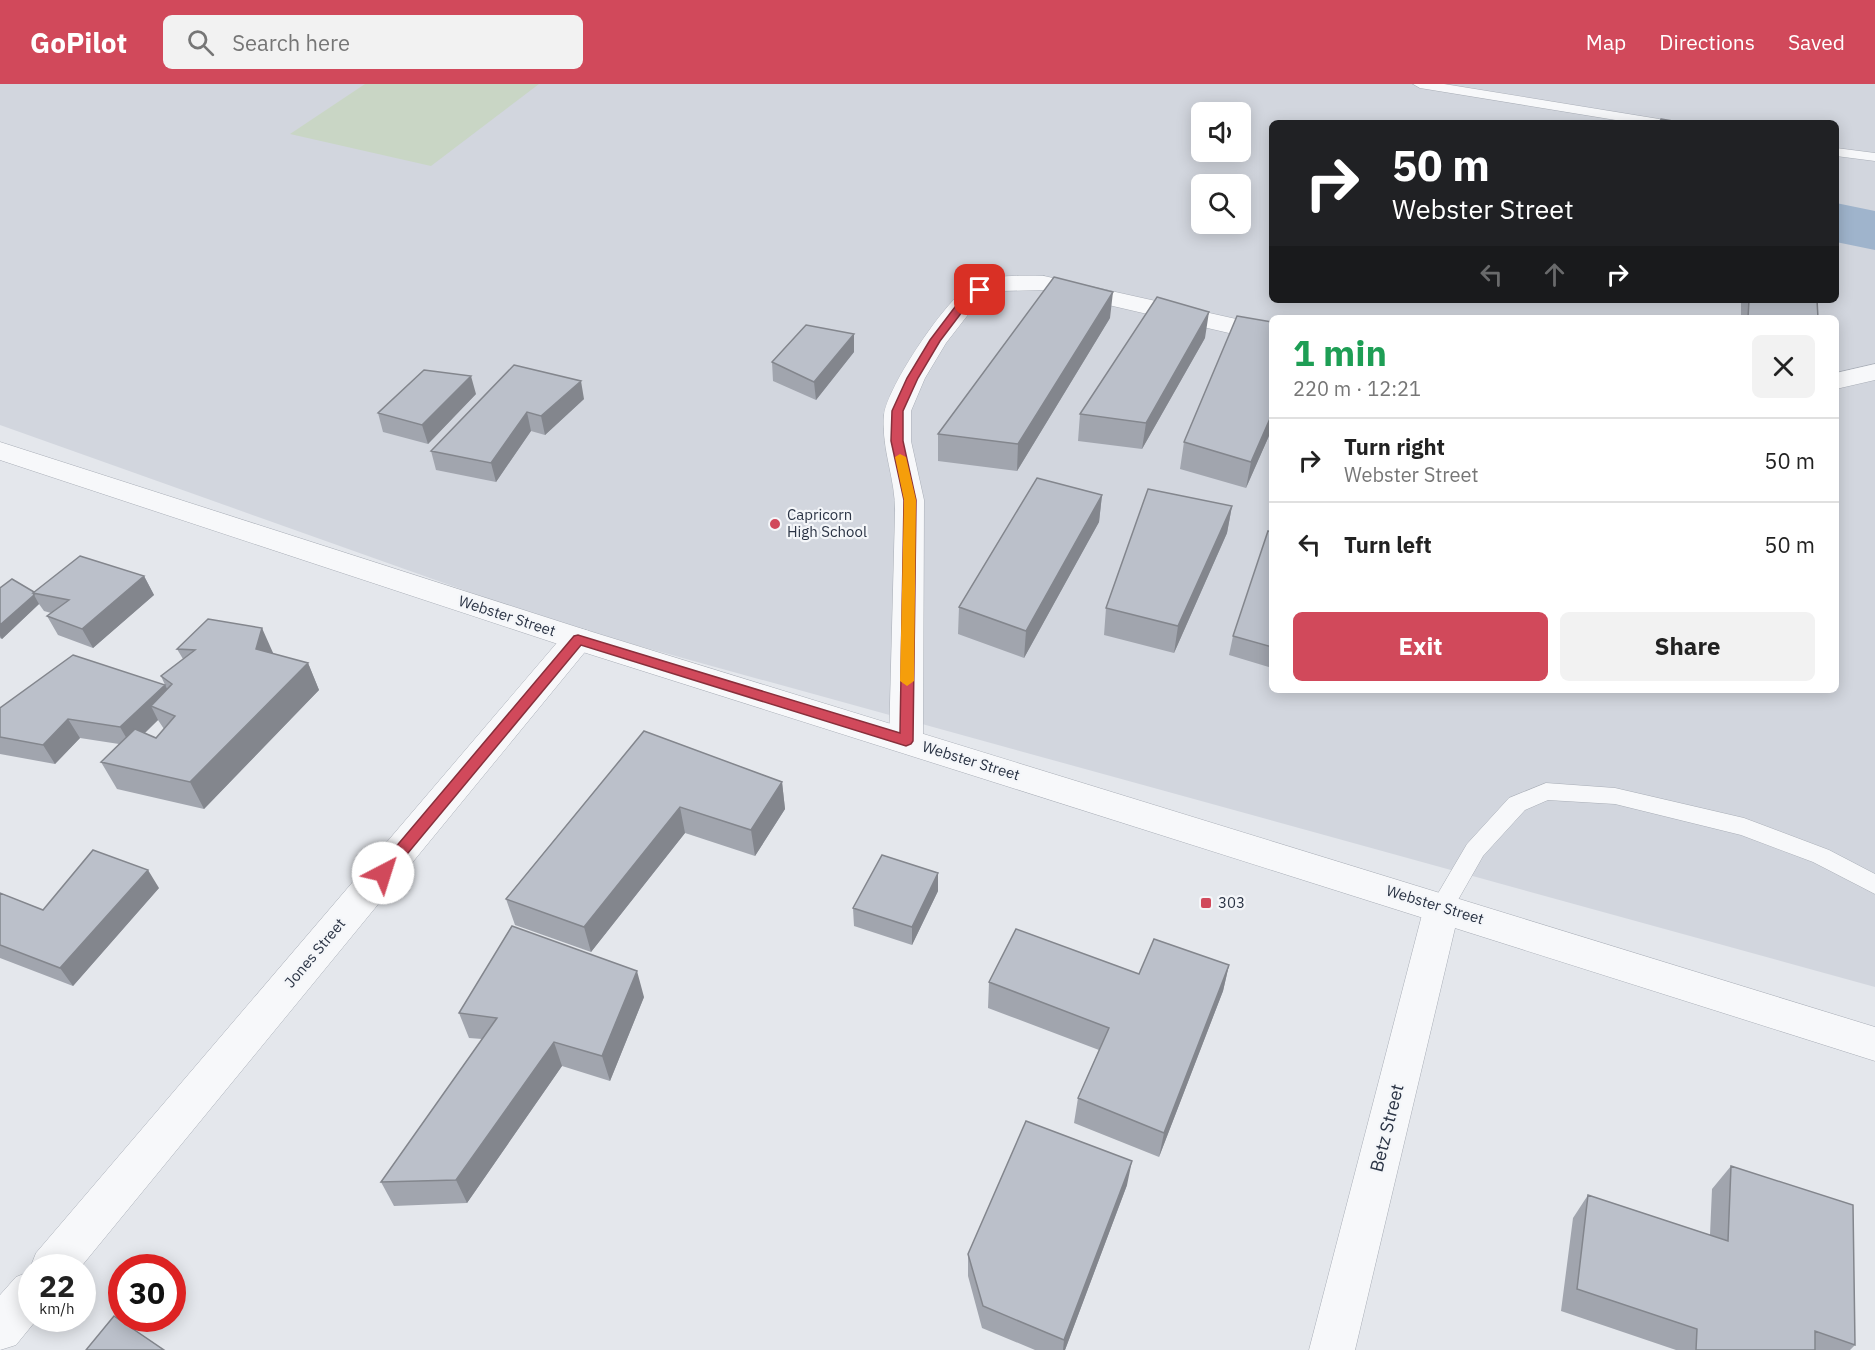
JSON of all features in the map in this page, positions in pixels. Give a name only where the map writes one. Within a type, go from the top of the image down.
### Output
[{"type":"street","points":[[906,741],[910,500],[897,441],[898,411],[918,368],[935,340],[965,302],[980,290],[999,284],[1044,283],[1269,334]]},
{"type":"street","points":[[1839,380],[1875,372]]},
{"type":"street","name":"Webster Street","points":[[0,451],[578,639],[1875,1044]]},
{"type":"street","name":"Jones Street","points":[[64,1254],[578,639]]},
{"type":"street","name":"Betz Street","points":[[1332,1350],[1442,907]]},
{"type":"street","points":[[0,1329],[18,1308]]},
{"type":"lane","points":[[1420,84],[1641,120]]},
{"type":"lane","points":[[1839,152],[1875,157]]},
{"type":"lane","points":[[1442,907],[1475,850],[1517,804],[1546,791],[1615,796],[1744,827],[1821,855],[1875,885]]},
{"type":"shaded area","name":"Capricorn High School","points":[[0,84],[1875,84],[1875,987],[556,623],[0,425]]},
{"type":"green space","points":[[365,84],[539,84],[431,166],[290,134]]},
{"type":"water","points":[[1839,204],[1875,211],[1875,250],[1839,243]]},
{"type":"building","points":[[1054,277],[1113,292],[1018,444],[938,434]]},
{"type":"building","points":[[1157,297],[1209,312],[1146,423],[1080,414]]},
{"type":"building","points":[[1749,303],[1817,303],[1818,315],[1748,315]]},
{"type":"building","points":[[1237,316],[1269,321],[1269,421],[1251,462],[1184,442]]},
{"type":"building","points":[[806,325],[854,334],[814,382],[772,362]]},
{"type":"building","points":[[514,365],[581,381],[541,416],[527,412],[491,463],[431,451]]},
{"type":"building","points":[[424,370],[471,376],[422,425],[378,413]]},
{"type":"building","points":[[1037,478],[1102,495],[1026,631],[959,607]]},
{"type":"building","points":[[1148,489],[1232,506],[1178,626],[1106,608]]},
{"type":"building","points":[[1268,531],[1269,531],[1269,646],[1233,636]]},
{"type":"building","points":[[80,556],[144,576],[82,629],[47,616],[69,600],[33,593]]},
{"type":"building","points":[[12,579],[34,592],[34,595],[0,625],[0,588]]},
{"type":"building","points":[[208,619],[262,628],[256,649],[308,663],[190,782],[101,762],[135,729],[156,738],[175,716],[151,706],[172,684],[161,676],[195,650],[177,649]]},
{"type":"building","points":[[73,655],[165,685],[120,727],[68,719],[43,745],[0,737],[0,708]]},
{"type":"building","points":[[644,731],[782,782],[751,830],[680,807],[584,927],[506,899]]},
{"type":"building","points":[[93,850],[148,870],[60,968],[0,945],[0,893],[43,910]]},
{"type":"building","points":[[882,855],[938,873],[912,927],[853,908]]},
{"type":"building","points":[[512,926],[637,971],[602,1056],[554,1042],[456,1180],[381,1182],[497,1018],[459,1013]]},
{"type":"building","points":[[1016,929],[1139,974],[1154,939],[1229,965],[1164,1133],[1078,1098],[1109,1028],[989,982]]},
{"type":"building","points":[[1026,1121],[1132,1161],[1064,1340],[983,1306],[968,1254]]},
{"type":"building","points":[[1731,1166],[1853,1205],[1855,1345],[1815,1331],[1815,1350],[1696,1350],[1697,1329],[1577,1289],[1588,1195],[1728,1241]]},
{"type":"building","points":[[108,1323],[108,1332],[138,1332],[164,1350],[86,1350]]},
{"type":"slow traffic","points":[[900,457],[910,500],[907,681]]},
{"type":"place","name":"Capricorn High School","points":[[775,524]]},
{"type":"place","name":"303","points":[[1206,903]]},
{"type":"route","points":[[383,873],[578,639],[906,741],[910,500],[897,441],[898,411],[912,378],[935,340],[965,302],[980,290]]}]
